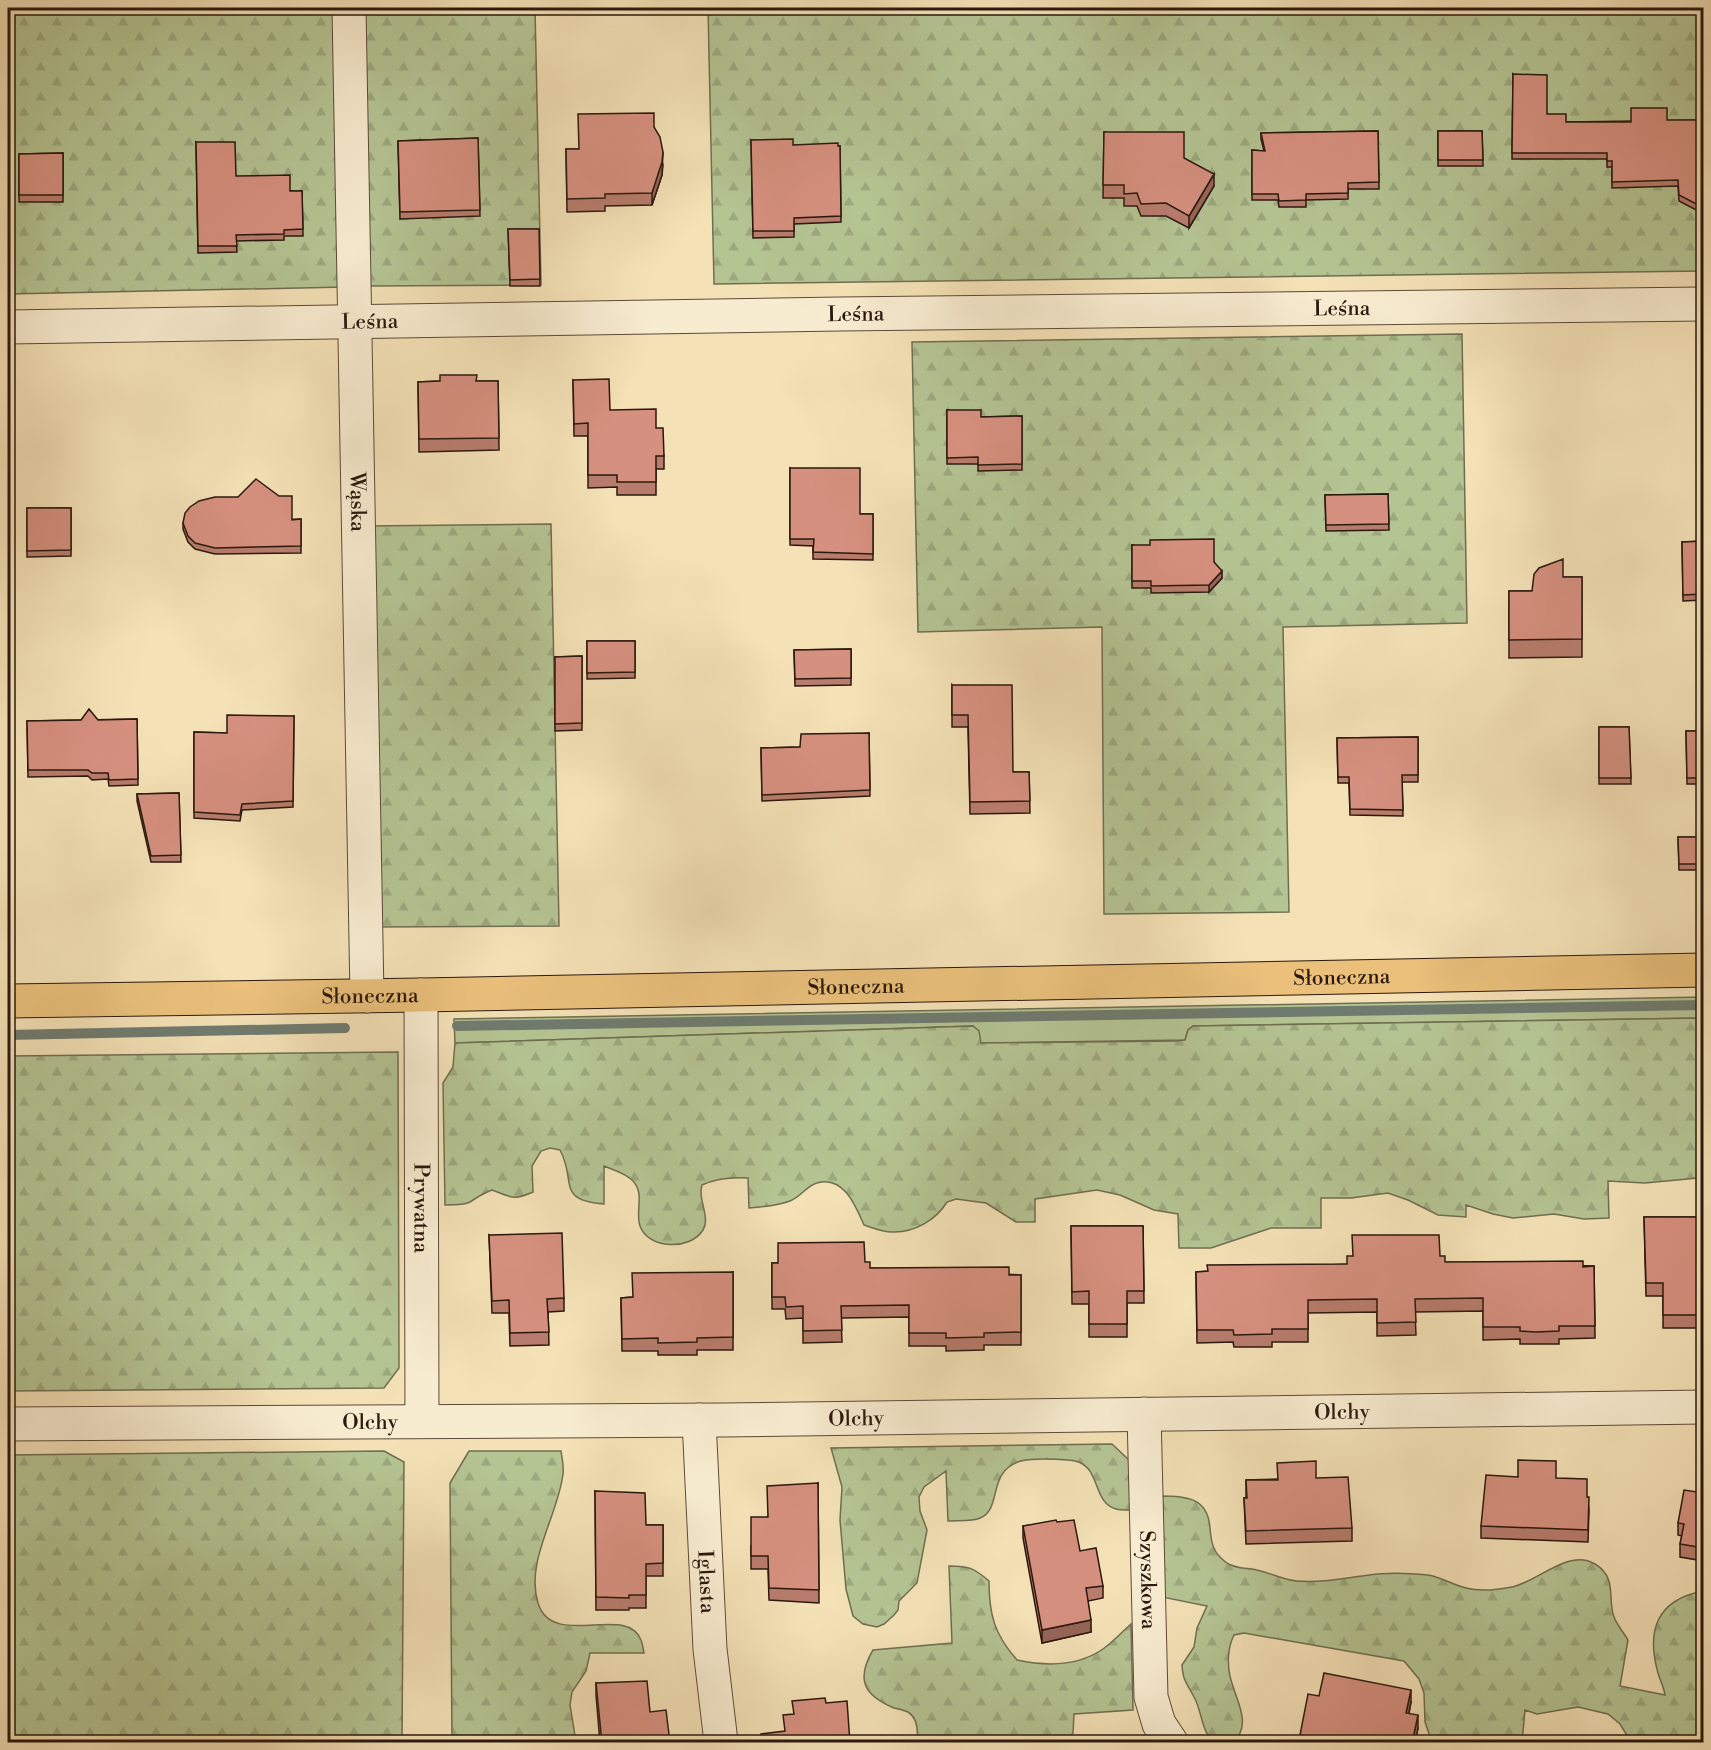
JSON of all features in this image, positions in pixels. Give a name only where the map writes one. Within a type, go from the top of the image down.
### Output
[{"type":"main road","name":"Słoneczna","points":[[8,1001],[1704,970]]},
{"type":"street","name":"Wąska","points":[[350,8],[367,996]]},
{"type":"street","name":"Leśna","points":[[8,327],[1704,304]]},
{"type":"street","name":"Prywatna","points":[[421,995],[422,1421]]},
{"type":"street","name":"Olchy","points":[[8,1424],[699,1420],[1704,1407]]},
{"type":"street","name":"Szyszkowa","points":[[1144,1414],[1151,1697],[1159,1724],[1171,1743]]},
{"type":"street","name":"Iglasta","points":[[699,1420],[710,1649],[721,1743]]},
{"type":"green space","points":[[8,8],[340,8],[345,287],[8,294]]},
{"type":"green space","points":[[361,8],[535,8],[541,285],[367,286]]},
{"type":"green space","points":[[708,8],[1703,8],[1703,271],[714,284]]},
{"type":"green space","points":[[1462,334],[1467,623],[1283,627],[1289,912],[1104,914],[1102,627],[918,632],[912,342]]},
{"type":"green space","points":[[551,524],[559,926],[377,927],[367,526]]},
{"type":"green space","points":[[1704,997],[1703,1018],[1193,1026],[1188,1030],[1185,1040],[980,1043],[973,1026],[455,1043],[454,1019]]},
{"type":"green space","points":[[1703,1018],[1703,1180],[1698,1178],[1645,1183],[1608,1181],[1609,1218],[1584,1219],[1554,1214],[1513,1218],[1466,1205],[1466,1217],[1438,1215],[1388,1193],[1351,1198],[1321,1198],[1321,1228],[1271,1228],[1211,1248],[1179,1248],[1178,1214],[1154,1210],[1120,1195],[1097,1190],[1035,1199],[1035,1222],[1016,1222],[986,1203],[956,1199],[947,1202],[931,1220],[924,1224],[900,1232],[892,1232],[864,1225],[848,1194],[835,1184],[817,1183],[790,1201],[749,1208],[748,1178],[736,1178],[719,1179],[702,1185],[701,1196],[706,1219],[703,1230],[689,1241],[670,1244],[660,1243],[644,1234],[639,1220],[637,1186],[630,1178],[604,1166],[604,1204],[589,1202],[573,1193],[560,1150],[550,1148],[541,1151],[532,1166],[533,1192],[512,1197],[492,1190],[467,1203],[445,1205],[443,1083],[453,1067],[455,1043],[973,1026],[979,1031],[981,1043],[1176,1041],[1185,1040],[1188,1030],[1193,1026]]},
{"type":"green space","points":[[398,1052],[399,1368],[384,1388],[8,1391],[8,1056]]},
{"type":"green space","points":[[1112,1444],[1129,1460],[1130,1510],[1116,1509],[1108,1505],[1102,1499],[1092,1474],[1079,1462],[1032,1459],[1010,1466],[1003,1473],[987,1513],[973,1520],[948,1521],[946,1471],[924,1487],[919,1497],[920,1511],[927,1530],[917,1583],[899,1601],[898,1610],[884,1624],[877,1627],[863,1624],[853,1616],[846,1589],[840,1520],[842,1487],[831,1448]]},
{"type":"green space","points":[[384,1451],[404,1462],[402,1742],[8,1742],[8,1455]]},
{"type":"green space","points":[[469,1451],[561,1451],[563,1471],[560,1490],[536,1571],[535,1587],[538,1603],[546,1617],[558,1623],[573,1626],[621,1625],[633,1630],[642,1642],[644,1653],[590,1653],[586,1671],[572,1692],[570,1705],[576,1742],[452,1742],[450,1483]]},
{"type":"green space","points":[[1160,1496],[1186,1498],[1200,1504],[1208,1518],[1211,1540],[1217,1554],[1227,1563],[1292,1580],[1333,1580],[1376,1574],[1406,1573],[1438,1577],[1466,1588],[1489,1590],[1522,1584],[1564,1563],[1585,1560],[1595,1564],[1607,1576],[1614,1617],[1628,1640],[1620,1686],[1665,1695],[1655,1657],[1655,1631],[1659,1619],[1675,1602],[1687,1595],[1703,1591],[1703,1742],[1631,1742],[1620,1724],[1608,1714],[1578,1707],[1537,1714],[1525,1710],[1522,1742],[1432,1742],[1425,1722],[1424,1693],[1419,1679],[1404,1661],[1244,1633],[1234,1635],[1228,1660],[1230,1676],[1241,1710],[1242,1727],[1233,1742],[1213,1742],[1206,1732],[1197,1702],[1184,1679],[1182,1665],[1194,1647],[1197,1628],[1207,1606],[1162,1597]]},
{"type":"green space","points":[[949,1566],[971,1569],[989,1581],[994,1623],[1003,1641],[1017,1660],[1061,1664],[1083,1659],[1103,1649],[1131,1624],[1133,1710],[1074,1714],[1073,1733],[1065,1742],[917,1742],[914,1718],[908,1712],[875,1698],[869,1692],[864,1678],[865,1669],[873,1650],[952,1643]]},
{"type":"building","points":[[1513,74],[1547,75],[1547,114],[1566,114],[1566,122],[1631,122],[1631,108],[1667,108],[1667,120],[1704,120],[1704,208],[1679,195],[1678,180],[1612,182],[1612,161],[1607,161],[1607,153],[1512,153]]},
{"type":"building","points":[[654,113],[654,127],[660,137],[663,152],[652,193],[605,194],[605,198],[567,199],[566,149],[579,149],[578,114]]},
{"type":"building","points":[[1378,131],[1379,182],[1348,183],[1348,193],[1306,194],[1306,200],[1279,201],[1278,194],[1252,194],[1252,150],[1265,151],[1261,133]]},
{"type":"building","points":[[1438,131],[1482,131],[1483,160],[1438,160]]},
{"type":"building","points":[[1104,132],[1184,132],[1184,158],[1214,174],[1189,216],[1166,203],[1141,204],[1137,193],[1124,194],[1124,185],[1103,185]]},
{"type":"building","points":[[478,138],[480,210],[400,212],[398,141]]},
{"type":"building","points":[[793,139],[793,145],[838,143],[840,146],[841,216],[794,218],[794,231],[753,231],[751,140]]},
{"type":"building","points":[[196,142],[235,142],[236,176],[290,175],[290,191],[302,191],[303,229],[284,230],[284,234],[236,235],[237,246],[198,246]]},
{"type":"building","points":[[63,153],[63,195],[19,195],[19,154]]},
{"type":"building","points":[[508,229],[539,229],[540,279],[510,280]]},
{"type":"building","points":[[440,375],[477,375],[476,381],[498,381],[499,438],[419,439],[418,382],[440,381]]},
{"type":"building","points":[[609,379],[610,410],[656,409],[656,428],[663,428],[664,456],[656,456],[656,482],[617,482],[617,475],[588,475],[588,423],[574,424],[573,380]]},
{"type":"building","points":[[947,410],[981,410],[981,417],[1022,416],[1022,464],[978,465],[978,457],[947,458]]},
{"type":"building","points":[[790,468],[860,468],[860,514],[873,514],[873,554],[813,552],[814,539],[790,539]]},
{"type":"building","points":[[256,479],[279,496],[292,496],[292,520],[301,519],[301,546],[215,548],[195,543],[188,536],[183,523],[185,513],[190,507],[199,501],[215,497],[238,497]]},
{"type":"building","points":[[1388,494],[1389,524],[1326,525],[1325,495]]},
{"type":"building","points":[[27,508],[71,508],[71,550],[27,551]]},
{"type":"building","points":[[1214,539],[1214,562],[1222,571],[1209,585],[1151,586],[1151,581],[1132,581],[1132,545],[1150,545],[1150,540]]},
{"type":"building","points":[[1704,541],[1704,594],[1683,595],[1682,542]]},
{"type":"building","points":[[1563,559],[1563,577],[1582,577],[1582,639],[1509,640],[1509,591],[1532,591],[1534,574],[1539,568]]},
{"type":"building","points":[[587,641],[635,641],[635,672],[587,673]]},
{"type":"building","points":[[851,649],[851,678],[795,679],[794,650]]},
{"type":"building","points":[[582,656],[582,723],[555,724],[555,657]]},
{"type":"building","points":[[952,685],[1012,685],[1013,772],[1029,772],[1030,801],[970,802],[968,715],[952,715]]},
{"type":"building","points":[[89,709],[98,720],[137,719],[138,779],[109,780],[108,773],[92,773],[88,770],[28,770],[27,721],[81,720]]},
{"type":"building","points":[[227,715],[294,716],[293,801],[242,804],[240,815],[194,812],[194,732],[227,733]]},
{"type":"building","points":[[1599,727],[1629,727],[1631,778],[1599,778]]},
{"type":"building","points":[[1686,731],[1704,731],[1704,778],[1687,778]]},
{"type":"building","points":[[869,733],[870,790],[762,795],[761,748],[800,747],[801,734]]},
{"type":"building","points":[[1418,737],[1418,775],[1402,775],[1403,810],[1350,809],[1349,777],[1338,777],[1337,738]]},
{"type":"building","points":[[179,793],[181,855],[151,856],[137,794]]},
{"type":"building","points":[[1678,837],[1704,837],[1704,864],[1679,864]]},
{"type":"building","points":[[1644,1217],[1704,1217],[1702,1315],[1663,1315],[1663,1283],[1646,1283]]},
{"type":"building","points":[[1071,1226],[1143,1226],[1144,1291],[1127,1291],[1127,1324],[1089,1324],[1089,1291],[1072,1292]]},
{"type":"building","points":[[562,1233],[564,1298],[547,1299],[549,1332],[510,1333],[509,1300],[492,1301],[489,1235]]},
{"type":"building","points":[[1352,1235],[1439,1235],[1440,1256],[1445,1256],[1445,1262],[1583,1261],[1583,1267],[1594,1266],[1595,1326],[1559,1326],[1559,1331],[1536,1332],[1520,1331],[1520,1327],[1483,1327],[1483,1298],[1415,1299],[1416,1322],[1377,1323],[1377,1299],[1308,1300],[1308,1329],[1272,1329],[1272,1334],[1234,1335],[1233,1330],[1197,1330],[1196,1272],[1208,1271],[1207,1265],[1347,1264],[1347,1256],[1353,1256]]},
{"type":"building","points":[[864,1242],[865,1262],[870,1262],[870,1268],[1009,1267],[1009,1275],[1021,1275],[1021,1332],[984,1333],[984,1337],[946,1338],[946,1333],[909,1333],[909,1305],[841,1306],[842,1330],[803,1331],[803,1306],[786,1307],[785,1297],[772,1297],[772,1263],[778,1263],[778,1243]]},
{"type":"building","points":[[733,1272],[733,1337],[697,1338],[697,1342],[658,1343],[658,1338],[622,1339],[621,1298],[633,1297],[632,1273]]},
{"type":"building","points":[[1518,1460],[1556,1461],[1556,1478],[1587,1479],[1588,1530],[1481,1526],[1486,1475],[1518,1477]]},
{"type":"building","points":[[1316,1461],[1316,1478],[1348,1477],[1352,1528],[1246,1531],[1244,1498],[1247,1498],[1246,1480],[1278,1480],[1277,1463]]},
{"type":"building","points":[[1699,1482],[1704,1483],[1704,1548],[1680,1544],[1684,1524],[1678,1523],[1684,1490],[1697,1492]]},
{"type":"building","points":[[818,1483],[819,1590],[769,1588],[768,1556],[751,1556],[751,1517],[768,1517],[767,1486]]},
{"type":"building","points":[[595,1491],[645,1493],[646,1525],[663,1525],[663,1563],[646,1564],[646,1595],[629,1595],[629,1598],[596,1597]]},
{"type":"building","points":[[1056,1520],[1057,1522],[1074,1520],[1080,1551],[1096,1548],[1103,1586],[1086,1588],[1091,1620],[1042,1630],[1023,1526]]},
{"type":"building","points":[[1324,1673],[1411,1690],[1406,1713],[1418,1715],[1412,1743],[1336,1743],[1336,1741],[1300,1735],[1308,1694],[1319,1696]]},
{"type":"building","points":[[647,1681],[650,1712],[666,1710],[670,1743],[602,1743],[596,1683]]},
{"type":"building","points":[[825,1698],[826,1703],[847,1701],[850,1743],[762,1743],[761,1734],[785,1731],[783,1715],[794,1714],[792,1701]]},
{"type":"waterway","points":[[457,1026],[1704,1005]]},
{"type":"waterway","points":[[8,1035],[345,1028]]}]
